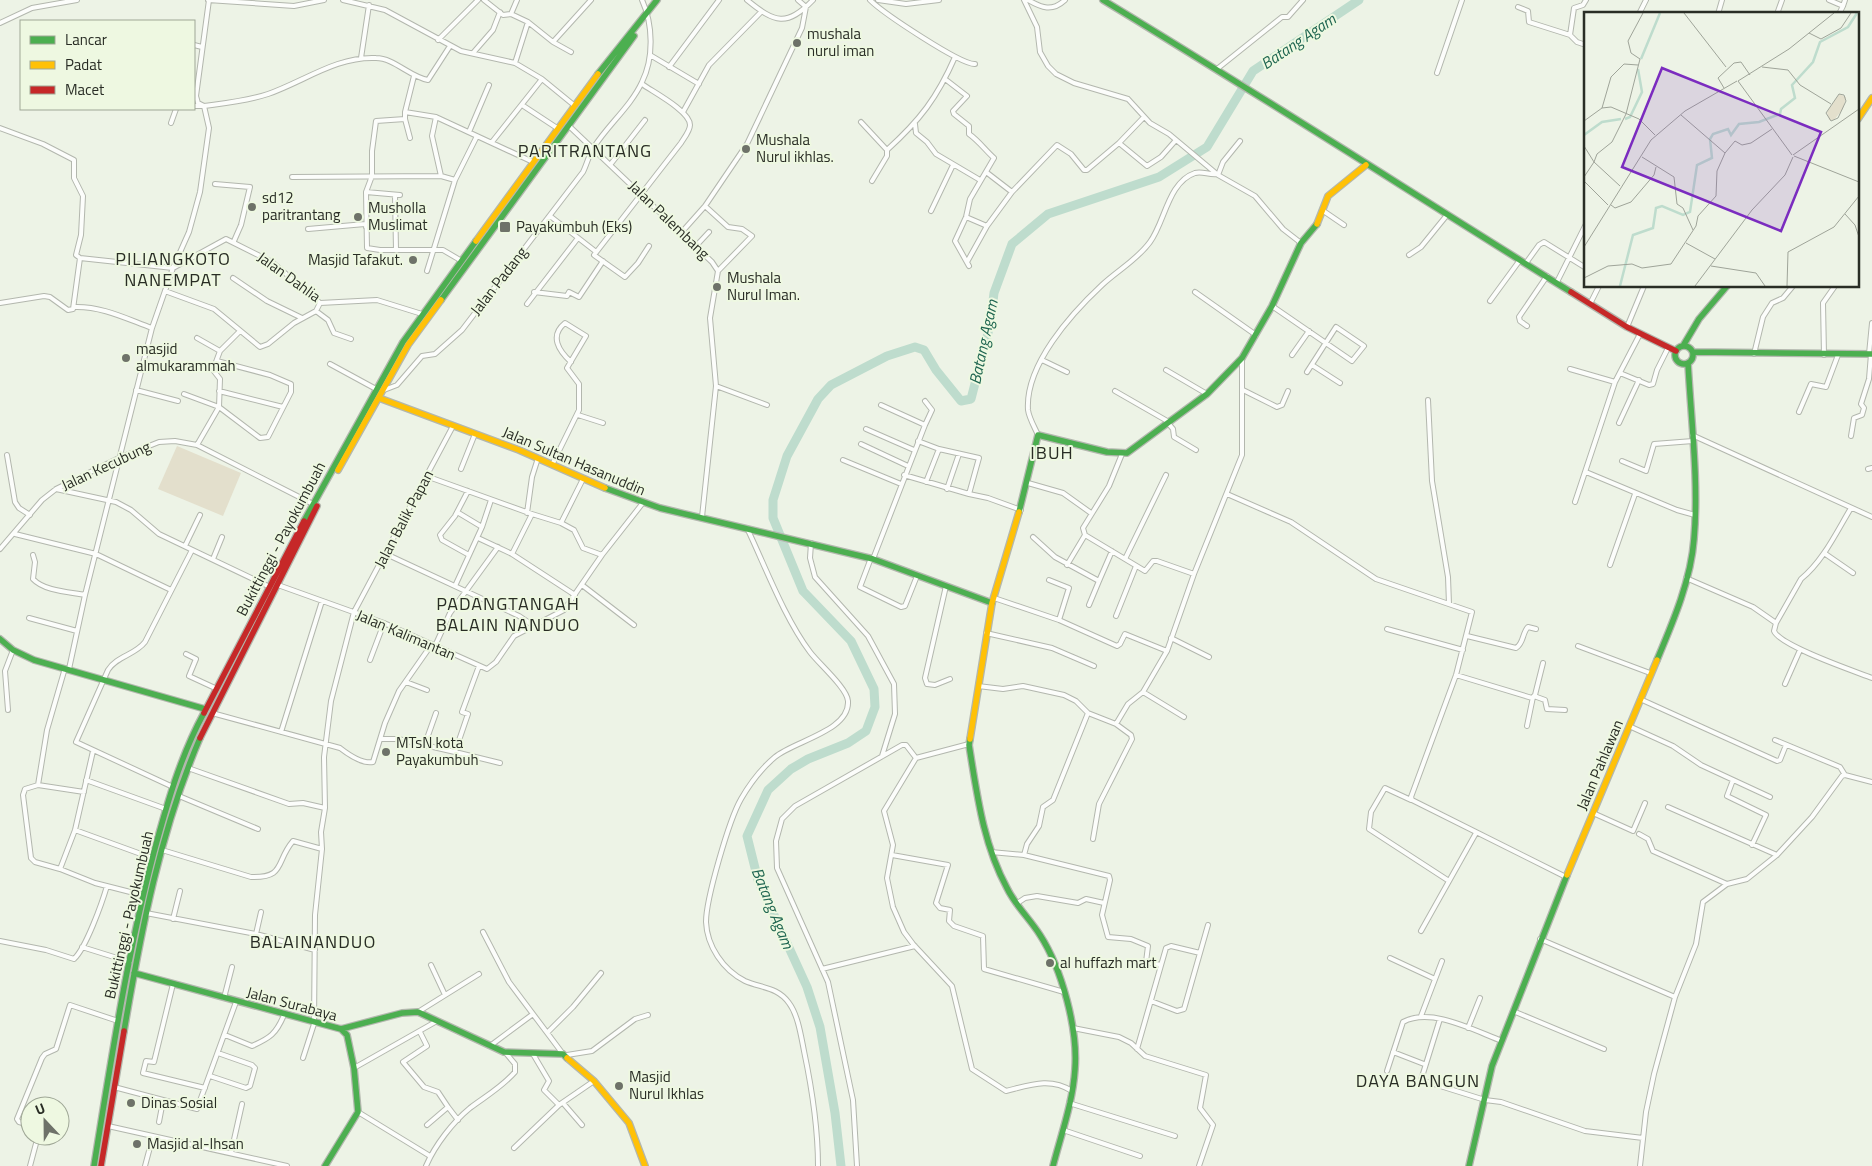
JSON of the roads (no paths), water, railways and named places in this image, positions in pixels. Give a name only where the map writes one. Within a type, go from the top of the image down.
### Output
[{"type":"main road","name":"Bukittinggi - Payokumbuah","points":[[101,1166],[145,913],[162,850],[166,809],[188,744],[215,688],[270,588],[408,345],[657,0]]},
{"type":"main road","name":"Bukittinggi - Payokumbuah","points":[[94,1166],[118,1021],[143,895],[153,858],[186,768],[211,712],[278,585],[313,504],[403,342],[460,260],[609,59],[663,0]]},
{"type":"main road","points":[[1103,0],[1260,95],[1366,165],[1627,327],[1676,351]]},
{"type":"main road","points":[[1860,116],[1872,98]]},
{"type":"main road","points":[[1053,1166],[1072,1091],[1075,1069],[1074,1028],[1057,969],[1041,936],[1016,904],[1002,879],[991,852],[982,821],[969,744],[986,633],[993,601],[1021,510],[1038,435],[1059,438],[1122,454],[1133,449],[1207,394],[1242,358],[1272,306],[1301,243],[1316,226],[1332,190],[1366,165]]},
{"type":"main road","points":[[521,178],[527,181]]},
{"type":"main road","points":[[1676,351],[1683,346],[1699,319],[1725,288]]},
{"type":"main road","points":[[1683,346],[1694,352],[1824,355],[1871,354]]},
{"type":"main road","points":[[1676,351],[1676,360],[1680,363],[1688,363],[1694,352]]},
{"type":"main road","name":"Jalan Pahlawan","points":[[1469,1166],[1492,1066],[1540,939],[1668,634],[1686,578],[1694,540],[1695,516],[1693,438],[1688,363]]},
{"type":"main road","name":"Jalan Sultan Hasanuddin","points":[[379,398],[538,458],[642,504],[682,515],[702,517],[800,540],[872,559],[993,601]]},
{"type":"main road","points":[[0,639],[13,650],[34,660],[205,709]]},
{"type":"main road","name":"Jalan Surabaya","points":[[134,973],[341,1030],[402,1013],[418,1012]]},
{"type":"main road","points":[[418,1012],[504,1052],[565,1054],[594,1081],[629,1123],[645,1166]]},
{"type":"main road","points":[[325,1166],[338,1141],[358,1112],[354,1068],[347,1035],[350,1027]]},
{"type":"main road","points":[[341,1030],[347,1035]]},
{"type":"street","points":[[0,23],[32,8],[77,0]]},
{"type":"street","points":[[38,785],[47,730],[77,631],[152,328],[173,268],[189,232],[203,178],[209,128],[203,106],[198,103],[196,96],[207,0],[294,6],[324,0]]},
{"type":"street","points":[[343,0],[357,1],[385,10],[450,46],[515,63],[542,79],[574,106]]},
{"type":"street","points":[[438,40],[478,0]]},
{"type":"street","points":[[484,0],[503,15],[511,14],[528,22],[553,42],[571,52]]},
{"type":"street","points":[[511,14],[517,0]]},
{"type":"street","points":[[553,42],[591,0]]},
{"type":"street","points":[[642,0],[648,15],[650,54],[642,84],[683,112],[688,119],[690,128],[595,251],[594,255],[625,277],[638,263],[649,246]]},
{"type":"street","points":[[669,67],[719,0]]},
{"type":"street","points":[[747,0],[761,12],[775,17],[790,18],[814,0]]},
{"type":"street","points":[[798,0],[806,7]]},
{"type":"street","points":[[870,0],[891,17],[955,57],[958,56],[971,64],[975,64]]},
{"type":"street","points":[[878,0],[906,4],[939,0]]},
{"type":"street","points":[[1024,0],[1036,23],[1040,52],[1048,66],[1056,74],[1074,83],[1128,99],[1144,117],[1176,140],[1218,175],[1255,196],[1283,229],[1301,243]]},
{"type":"street","points":[[1028,0],[1048,9],[1056,7],[1066,0]]},
{"type":"street","points":[[1217,69],[1282,17],[1288,17],[1303,0]]},
{"type":"street","points":[[1437,73],[1462,0]]},
{"type":"street","points":[[1570,35],[1574,8],[1583,5],[1586,0]]},
{"type":"street","points":[[1640,12],[1646,0]]},
{"type":"street","points":[[1778,12],[1782,0]]},
{"type":"street","points":[[1829,0],[1843,6]]},
{"type":"street","points":[[1840,12],[1845,0]]},
{"type":"street","points":[[361,58],[369,5]]},
{"type":"street","points":[[1518,6],[1528,11],[1529,22],[1570,35],[1577,42],[1584,44]]},
{"type":"street","points":[[681,233],[705,206],[747,144],[795,44],[806,7]]},
{"type":"street","points":[[473,53],[493,30],[500,12]]},
{"type":"street","points":[[683,112],[709,64],[761,12]]},
{"type":"street","points":[[515,63],[528,22]]},
{"type":"street","points":[[195,45],[202,46]]},
{"type":"street","points":[[195,106],[246,100],[269,93],[316,72],[361,58],[380,58],[414,76],[430,79],[450,46]]},
{"type":"street","points":[[650,54],[699,84]]},
{"type":"street","points":[[887,150],[915,124],[938,93],[955,57]]},
{"type":"street","points":[[410,138],[405,120],[405,112],[414,76]]},
{"type":"street","points":[[492,142],[542,79]]},
{"type":"street","points":[[945,79],[967,96],[953,111],[954,114],[969,126],[969,134],[984,145],[986,151],[994,158],[970,198],[966,216],[954,242],[968,264],[987,226],[1012,192],[1058,145],[1071,154],[1084,170],[1087,170],[1144,117]]},
{"type":"street","name":"Jalan Padang","points":[[384,390],[397,385],[422,356],[435,354],[462,330],[583,172],[593,148],[642,84]]},
{"type":"street","points":[[469,132],[489,85]]},
{"type":"street","points":[[522,105],[557,128]]},
{"type":"street","points":[[170,123],[176,110]]},
{"type":"street","points":[[405,112],[436,117],[533,162]]},
{"type":"street","points":[[436,117],[432,136],[441,176]]},
{"type":"street","points":[[405,120],[376,121],[372,151],[372,176],[366,192],[365,225],[369,249],[443,250],[460,260]]},
{"type":"street","points":[[610,165],[645,120]]},
{"type":"street","points":[[861,122],[887,150],[887,156],[872,181]]},
{"type":"street","points":[[915,124],[916,133],[927,142],[936,154],[980,180]]},
{"type":"street","name":"Jalan Palembang","points":[[567,125],[640,192],[718,271],[710,318],[716,386],[702,517]]},
{"type":"street","points":[[0,128],[49,147],[74,160],[74,178],[83,196],[81,236],[76,255],[80,258],[173,268],[226,239],[234,241],[241,225],[250,187],[215,184]]},
{"type":"street","points":[[427,271],[455,180],[477,136]]},
{"type":"street","points":[[1119,142],[1147,166],[1161,156],[1176,140]]},
{"type":"street","points":[[1218,175],[1223,162],[1240,140]]},
{"type":"street","points":[[931,211],[953,165]]},
{"type":"street","points":[[986,172],[1012,192]]},
{"type":"street","points":[[1038,435],[1028,411],[1030,390],[1042,360],[1074,314],[1102,285],[1134,260],[1150,242],[1178,185],[1196,173],[1218,175]]},
{"type":"street","points":[[292,177],[441,176],[455,180]]},
{"type":"street","points":[[366,192],[398,195],[396,250]]},
{"type":"street","points":[[705,206],[728,228],[742,230],[752,236],[718,271]]},
{"type":"street","points":[[1322,210],[1344,225]]},
{"type":"street","points":[[1409,255],[1421,247],[1447,215]]},
{"type":"street","points":[[550,216],[595,251]]},
{"type":"street","points":[[966,216],[987,226]]},
{"type":"street","points":[[308,230],[365,225],[419,224]]},
{"type":"street","points":[[1557,282],[1584,228]]},
{"type":"street","points":[[695,247],[709,232]]},
{"type":"street","points":[[527,304],[534,292],[578,238]]},
{"type":"street","name":"Jalan Dahlia","points":[[234,241],[272,262],[320,303],[377,300],[422,314]]},
{"type":"street","points":[[1490,300],[1523,261],[1544,242],[1584,267]]},
{"type":"street","points":[[74,308],[80,258]]},
{"type":"street","points":[[534,292],[567,296],[569,292],[579,297],[603,261]]},
{"type":"street","points":[[1527,326],[1520,321],[1520,317],[1547,276]]},
{"type":"street","points":[[233,278],[268,301],[302,318]]},
{"type":"street","points":[[1590,304],[1598,288]]},
{"type":"street","points":[[1627,327],[1643,288]]},
{"type":"street","points":[[1754,354],[1763,317],[1772,303],[1783,298],[1791,288]]},
{"type":"street","points":[[1824,355],[1823,303],[1834,288]]},
{"type":"street","points":[[165,291],[214,309],[256,346],[262,347],[302,318],[316,311],[320,303]]},
{"type":"street","points":[[1194,292],[1256,335]]},
{"type":"street","points":[[0,303],[44,296],[50,297],[68,310],[88,307],[152,328]]},
{"type":"street","points":[[1272,306],[1309,331],[1325,343],[1352,362],[1364,348],[1337,327],[1325,343],[1307,372]]},
{"type":"street","points":[[316,311],[328,320],[334,334],[350,339]]},
{"type":"street","points":[[552,464],[578,415],[580,388],[568,370],[570,362],[586,336],[565,323],[560,328],[556,340],[560,352],[570,362]]},
{"type":"street","points":[[1851,436],[1854,418],[1862,414],[1864,408],[1861,404],[1870,379],[1872,323]]},
{"type":"street","points":[[197,446],[219,407],[220,379],[213,370],[220,351],[240,331]]},
{"type":"street","points":[[1292,355],[1309,331]]},
{"type":"street","points":[[1574,502],[1586,472],[1615,382],[1640,334]]},
{"type":"street","points":[[197,338],[220,351]]},
{"type":"street","points":[[1620,373],[1649,386],[1653,384],[1657,370],[1668,348]]},
{"type":"street","points":[[1800,412],[1811,384],[1826,387],[1838,355]]},
{"type":"street","points":[[1116,724],[1128,704],[1143,692],[1167,650],[1194,574],[1242,455],[1242,358]]},
{"type":"street","points":[[1042,360],[1067,372]]},
{"type":"street","points":[[184,394],[219,407],[264,439],[268,437],[292,390],[291,384],[270,375],[217,361]]},
{"type":"street","points":[[330,364],[376,390]]},
{"type":"street","points":[[1312,365],[1340,383]]},
{"type":"street","points":[[1570,368],[1615,382]]},
{"type":"street","points":[[1166,370],[1207,394]]},
{"type":"street","points":[[1618,423],[1639,380]]},
{"type":"street","points":[[716,386],[767,406]]},
{"type":"street","points":[[136,390],[178,401]]},
{"type":"street","points":[[1243,390],[1277,407],[1282,404],[1288,391]]},
{"type":"street","points":[[219,391],[283,408]]},
{"type":"street","points":[[1115,391],[1169,423],[1173,429],[1174,437],[1196,450]]},
{"type":"street","points":[[1428,400],[1432,481],[1448,577],[1449,604]]},
{"type":"street","points":[[917,576],[905,606],[901,607],[861,588],[904,475],[932,410],[925,401]]},
{"type":"street","points":[[881,405],[925,425]]},
{"type":"street","points":[[578,415],[603,423]]},
{"type":"street","name":"Jalan Balik Papan","points":[[304,1058],[314,1024],[315,915],[322,849],[321,832],[325,808],[324,757],[331,701],[354,612],[453,426]]},
{"type":"street","points":[[866,429],[914,450]]},
{"type":"street","points":[[461,469],[475,434]]},
{"type":"street","points":[[1622,462],[1646,471],[1654,444],[1693,438],[1872,517]]},
{"type":"street","name":"Jalan Kecubung","points":[[0,549],[15,534],[42,500],[56,489],[121,457],[159,442],[174,441],[197,446],[313,504]]},
{"type":"street","points":[[918,441],[939,449],[979,458],[969,494]]},
{"type":"street","points":[[860,444],[908,466]]},
{"type":"street","points":[[926,482],[939,449]]},
{"type":"street","points":[[948,489],[959,454]]},
{"type":"street","points":[[1122,454],[1109,486],[1082,528],[1085,535],[1144,571],[1150,563],[1157,561],[1194,574]]},
{"type":"street","points":[[7,455],[15,502],[19,508],[30,514]]},
{"type":"street","points":[[512,554],[530,513],[530,486],[538,458]]},
{"type":"street","points":[[843,460],[901,484]]},
{"type":"street","points":[[1586,472],[1634,494],[1695,516]]},
{"type":"street","points":[[904,475],[948,489],[988,498],[1021,510]]},
{"type":"street","points":[[1125,559],[1166,475]]},
{"type":"street","points":[[426,476],[468,490],[490,500],[561,523],[574,530],[583,548],[602,554]]},
{"type":"street","points":[[561,523],[583,479]]},
{"type":"street","points":[[1028,484],[1063,493],[1091,513]]},
{"type":"street","points":[[56,489],[109,500],[131,510],[159,534],[270,588]]},
{"type":"street","points":[[468,490],[457,512],[440,537],[469,555]]},
{"type":"street","points":[[1227,494],[1291,522],[1376,579],[1472,613],[1456,675],[1411,797],[1412,800]]},
{"type":"street","points":[[1610,565],[1634,494]]},
{"type":"street","points":[[455,586],[478,538],[490,500]]},
{"type":"street","points":[[455,752],[468,714],[462,712],[479,666],[487,669],[496,662],[514,636],[557,615],[582,586],[602,554],[642,504]]},
{"type":"street","points":[[1851,508],[1824,553],[1807,576],[1801,579],[1776,623],[1774,631],[1777,636],[1800,650],[1872,678]]},
{"type":"street","points":[[457,512],[482,527]]},
{"type":"street","points":[[185,546],[200,515]]},
{"type":"street","points":[[746,528],[802,640],[846,694],[848,706],[845,714],[833,727],[777,755],[741,799],[733,816],[712,886],[707,907],[706,923],[712,948],[720,960],[742,979],[772,988],[788,1001],[792,1007],[801,1036],[813,1097],[818,1166]]},
{"type":"street","points":[[15,534],[96,554],[171,590]]},
{"type":"street","points":[[1067,565],[1085,535]]},
{"type":"street","points":[[213,559],[222,537]]},
{"type":"street","points":[[1033,537],[1048,552],[1067,565],[1099,581]]},
{"type":"street","points":[[478,538],[512,554],[575,595]]},
{"type":"street","points":[[812,543],[810,558],[815,577],[868,636],[894,684],[895,714],[882,756]]},
{"type":"street","points":[[211,712],[340,748],[348,754],[369,763],[375,760],[394,700],[433,645],[450,613],[498,547]]},
{"type":"street","points":[[173,787],[76,742],[104,680],[115,662],[142,646],[192,550]]},
{"type":"street","points":[[1089,605],[1112,551]]},
{"type":"street","points":[[1824,553],[1852,573]]},
{"type":"street","points":[[386,554],[519,616],[534,626]]},
{"type":"street","points":[[33,555],[35,562],[33,578],[35,581],[50,588],[85,595]]},
{"type":"street","points":[[1116,616],[1136,566]]},
{"type":"street","points":[[1686,578],[1753,607],[1776,623]]},
{"type":"street","points":[[1048,580],[1069,588],[1059,620]]},
{"type":"street","name":"Jalan Kalimantan","points":[[278,585],[384,623],[479,666]]},
{"type":"street","points":[[582,586],[634,625]]},
{"type":"street","points":[[946,586],[925,678],[927,684],[931,685],[950,679]]},
{"type":"street","points":[[281,732],[322,601]]},
{"type":"street","points":[[993,601],[1059,620],[1117,646],[1125,634],[1167,650]]},
{"type":"street","points":[[29,618],[77,631]]},
{"type":"street","points":[[370,660],[384,623]]},
{"type":"street","points":[[1467,636],[1516,648],[1528,627],[1536,629]]},
{"type":"street","points":[[1387,630],[1464,650]]},
{"type":"street","points":[[986,633],[1052,648],[1094,666]]},
{"type":"street","points":[[1171,638],[1209,656]]},
{"type":"street","points":[[1578,646],[1650,674]]},
{"type":"street","points":[[8,710],[6,671],[13,650]]},
{"type":"street","points":[[1785,684],[1800,650]]},
{"type":"street","points":[[186,654],[196,659],[189,676],[215,688]]},
{"type":"street","points":[[1527,726],[1543,663]]},
{"type":"street","points":[[1456,675],[1517,695],[1545,700],[1547,709],[1565,710]]},
{"type":"street","points":[[406,682],[427,690]]},
{"type":"street","points":[[978,686],[1003,689],[1020,686],[1047,691],[1076,701],[1088,713],[1116,724],[1131,735],[1132,739],[1099,804],[1093,840]]},
{"type":"street","points":[[1143,692],[1184,718]]},
{"type":"street","points":[[1640,699],[1778,761],[1786,745]]},
{"type":"street","points":[[425,744],[436,713]]},
{"type":"street","points":[[1024,855],[1027,844],[1039,826],[1043,807],[1053,800],[1088,713]]},
{"type":"street","points":[[1629,726],[1673,746],[1701,765],[1770,797]]},
{"type":"street","points":[[381,739],[398,739],[425,744],[500,762]]},
{"type":"street","points":[[1775,740],[1840,767],[1845,775],[1872,782]]},
{"type":"street","points":[[969,744],[916,758],[884,811],[894,845],[887,878],[893,907],[904,932],[952,986],[972,1069],[1006,1091],[1047,1082],[1062,1085],[1072,1091]]},
{"type":"street","points":[[857,1166],[853,1100],[828,982],[777,868],[776,841],[782,819],[795,806],[882,756],[906,745],[916,758]]},
{"type":"street","points":[[60,868],[75,830],[93,751]]},
{"type":"street","points":[[186,768],[289,804],[303,803],[325,808]]},
{"type":"street","points":[[1640,1166],[1652,1082],[1675,998],[1697,940],[1703,902],[1727,884],[1747,879],[1777,855],[1812,817],[1840,778],[1845,775]]},
{"type":"street","points":[[86,780],[166,809]]},
{"type":"street","points":[[1733,780],[1727,796],[1766,815],[1752,845]]},
{"type":"street","points":[[84,792],[38,785],[27,788],[23,795],[31,856],[35,862],[60,868],[107,886],[143,895]]},
{"type":"street","points":[[1449,881],[1369,829],[1371,812],[1385,788],[1566,877]]},
{"type":"street","points":[[177,795],[258,829]]},
{"type":"street","points":[[1593,813],[1633,831],[1645,804]]},
{"type":"street","points":[[1668,807],[1777,855]]},
{"type":"street","points":[[75,830],[153,858]]},
{"type":"street","points":[[1421,930],[1476,833]]},
{"type":"street","points":[[1639,834],[1648,839],[1653,851],[1727,884]]},
{"type":"street","points":[[162,850],[251,877],[259,877],[270,876],[275,873],[293,841],[322,849]]},
{"type":"street","points":[[991,852],[1024,855],[1109,876],[1110,880],[1102,916],[1108,938],[1131,939],[1148,946],[1146,962],[1161,965]]},
{"type":"street","points":[[892,855],[948,865],[936,903],[940,908],[950,910],[950,921],[954,926],[983,936],[984,969],[1064,992]]},
{"type":"street","points":[[0,941],[46,950],[72,959],[76,957],[102,903],[107,886]]},
{"type":"street","points":[[173,918],[180,891]]},
{"type":"street","points":[[1016,904],[1026,898],[1037,896],[1078,903],[1086,899],[1104,902]]},
{"type":"street","points":[[256,934],[261,912]]},
{"type":"street","points":[[145,913],[256,934],[315,950]]},
{"type":"street","points":[[1151,1001],[1182,1011],[1208,925]]},
{"type":"street","points":[[483,932],[509,982],[565,1054],[592,1050],[634,1019],[648,1015]]},
{"type":"street","points":[[1540,939],[1675,998]]},
{"type":"street","points":[[822,969],[915,946]]},
{"type":"street","points":[[82,947],[130,962]]},
{"type":"street","points":[[1137,1049],[1168,947],[1200,953]]},
{"type":"street","points":[[1390,958],[1435,979]]},
{"type":"street","points":[[1421,1016],[1442,961]]},
{"type":"street","points":[[431,965],[445,995]]},
{"type":"street","points":[[224,998],[232,967]]},
{"type":"street","points":[[548,1032],[574,1007],[602,973]]},
{"type":"street","points":[[418,1012],[479,974]]},
{"type":"street","points":[[173,984],[154,1062],[146,1061],[142,1074],[206,1088]]},
{"type":"street","points":[[1468,1028],[1480,998]]},
{"type":"street","points":[[114,1087],[197,1109],[236,1002]]},
{"type":"street","points":[[27,1096],[42,1058],[56,1048],[70,1005],[118,1021]]},
{"type":"street","points":[[1513,1011],[1604,1049]]},
{"type":"street","points":[[490,1046],[533,1014]]},
{"type":"street","points":[[225,1035],[252,1046],[278,1030],[284,1015]]},
{"type":"street","points":[[1386,1071],[1403,1022],[1421,1016],[1440,1019],[1502,1040]]},
{"type":"street","points":[[1440,1019],[1424,1064],[1421,1080],[1485,1100],[1501,1102],[1585,1131],[1643,1138]]},
{"type":"street","points":[[354,1068],[437,1021]]},
{"type":"street","points":[[1074,1028],[1114,1036],[1130,1042],[1145,1056],[1206,1075],[1200,1108],[1213,1125],[1199,1166]]},
{"type":"street","points":[[420,1032],[427,1046],[404,1062],[424,1087],[438,1092],[458,1120]]},
{"type":"street","points":[[426,1166],[430,1156],[458,1120],[504,1084],[515,1072],[515,1064],[504,1052]]},
{"type":"street","points":[[1393,1052],[1424,1064]]},
{"type":"street","points":[[210,1076],[246,1088],[250,1086],[255,1068],[252,1065],[218,1053]]},
{"type":"street","points":[[533,1054],[542,1066],[549,1081],[544,1090],[582,1125]]},
{"type":"street","points":[[514,1148],[561,1104],[594,1081]]},
{"type":"street","points":[[158,1122],[163,1101]]},
{"type":"street","points":[[1069,1103],[1175,1136]]},
{"type":"street","points":[[230,1153],[242,1104]]},
{"type":"street","points":[[427,1125],[448,1107]]},
{"type":"street","points":[[358,1112],[430,1156]]},
{"type":"street","points":[[108,1126],[287,1166]]},
{"type":"street","points":[[1063,1130],[1140,1156]]},
{"type":"street","points":[[145,1166],[153,1136]]},
{"type":"street","points":[[30,1166],[35,1146]]},
{"type":"waterway","name":"Batang Agam","points":[[841,1166],[835,1113],[820,1027],[807,987],[758,880],[747,836],[768,790],[791,769],[808,759],[848,743],[866,731],[875,707],[874,689],[851,641],[803,591],[773,518],[773,500],[787,456],[818,399],[831,385],[887,356],[915,347],[924,350],[936,370],[961,401],[971,399],[990,325],[994,293],[1012,244],[1048,214],[1159,177],[1207,147],[1253,71],[1359,0]]},
{"type":"place","name":"mushala nurul iman","points":[[797,43]]},
{"type":"place","name":"Mushala Nurul ikhlas.","points":[[746,149]]},
{"type":"place","name":"sd12 paritrantang","points":[[252,207]]},
{"type":"place","name":"Musholla Muslimat","points":[[358,217]]},
{"type":"place","name":"Payakumbuh (Eks)","points":[[505,227]]},
{"type":"place","name":"Masjid Tafakut.","points":[[413,260]]},
{"type":"place","name":"Mushala Nurul Iman.","points":[[717,287]]},
{"type":"place","name":"masjid almukarammah","points":[[126,358]]},
{"type":"place","name":"MTsN kota Payakumbuh","points":[[386,752]]},
{"type":"place","name":"al huffazh mart","points":[[1050,963]]},
{"type":"place","name":"Masjid Nurul Ikhlas","points":[[619,1086]]},
{"type":"place","name":"Dinas Sosial","points":[[131,1103]]},
{"type":"place","name":"Masjid al-Ihsan","points":[[137,1144]]},
{"type":"district","name":"PARITRANTANG","points":[[585,151]]},
{"type":"district","name":"PILIANGKOTO NANEMPAT","points":[[173,269]]},
{"type":"district","name":"IBUH","points":[[1052,453]]},
{"type":"district","name":"PADANGTANGAH BALAIN NANDUO","points":[[508,614]]},
{"type":"district","name":"BALAINANDUO","points":[[313,942]]},
{"type":"district","name":"DAYA BANGUN","points":[[1418,1081]]}]
